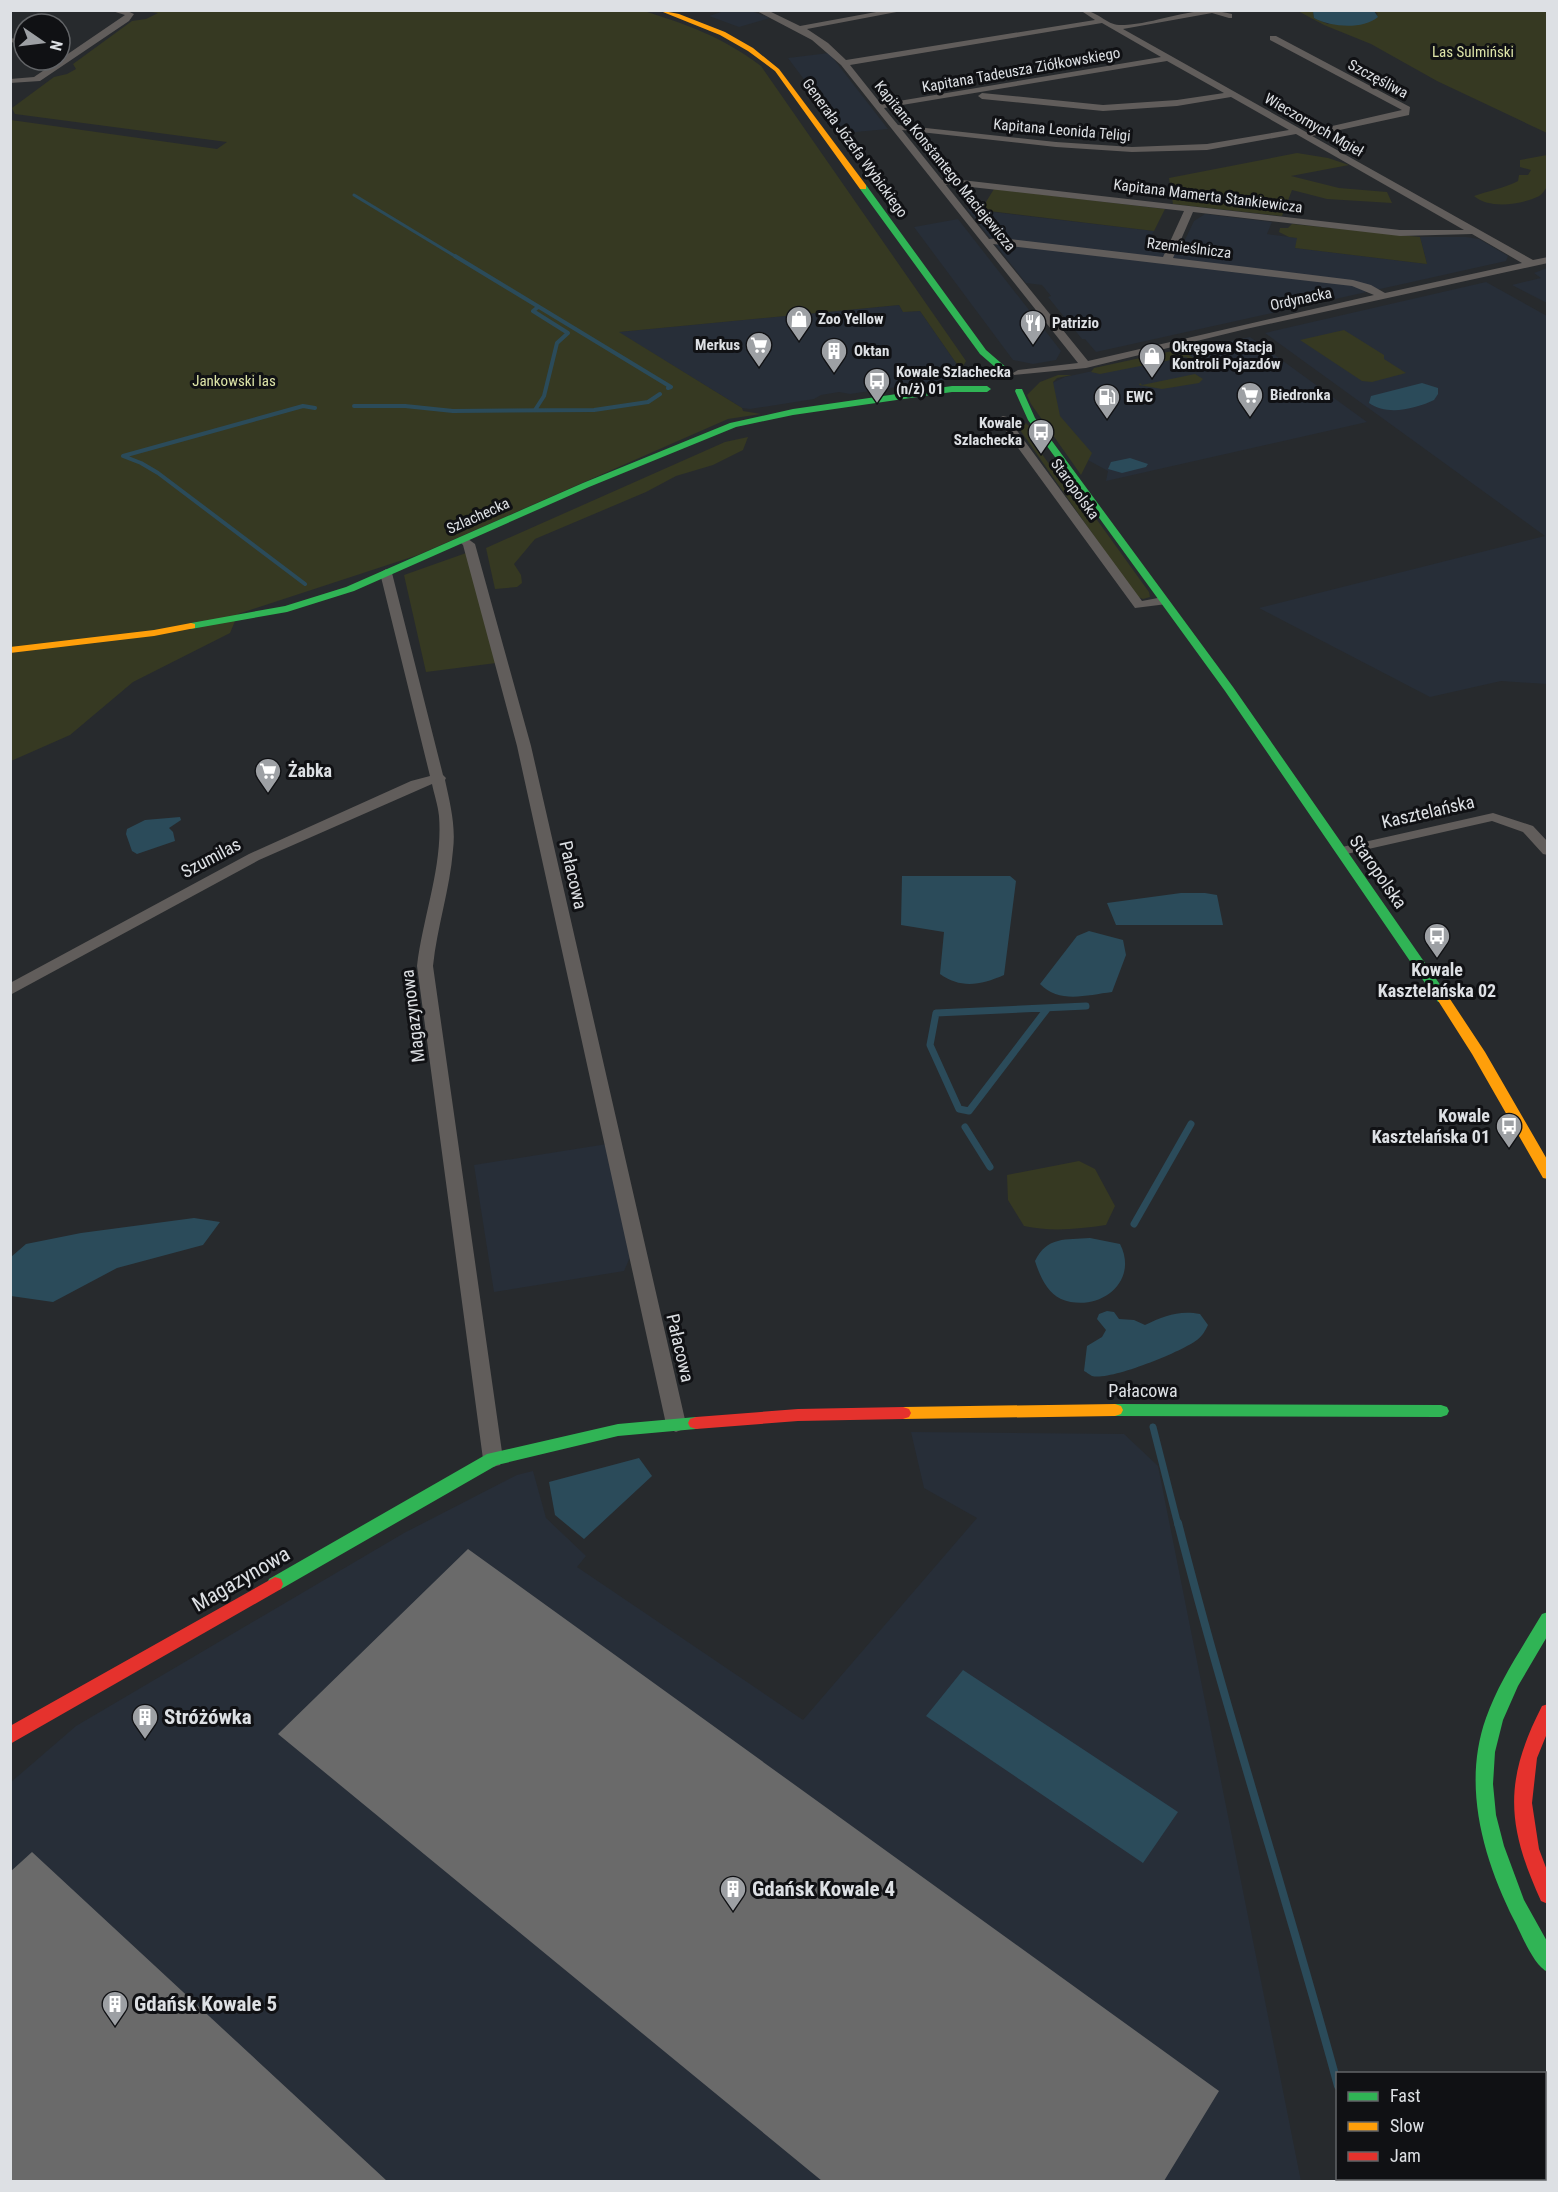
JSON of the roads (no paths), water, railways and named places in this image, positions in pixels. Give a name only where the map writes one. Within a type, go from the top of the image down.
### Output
[{"type":"main road","name":"Generała Józefa Wybickiego","points":[[661,10],[702,23],[726,35],[757,52],[777,70],[983,352],[1017,379]]},
{"type":"main road","name":"Generała Józefa Wybickiego","points":[[983,352],[984,380]]},
{"type":"main road","name":"Szlachecka","points":[[10,650],[154,633],[245,618],[314,602],[732,425],[793,412],[952,389],[984,380],[1017,379]]},
{"type":"main road","points":[[984,380],[1003,392],[1017,379]]},
{"type":"main road","name":"Staropolska","points":[[1017,379],[1031,418]]},
{"type":"main road","name":"Staropolska","points":[[1003,392],[1031,418],[1229,689],[1342,851],[1452,1011],[1548,1174]]},
{"type":"main road","name":"Pałacowa","points":[[676,1424],[798,1415],[1015,1410],[1441,1411]]},
{"type":"main road","name":"Magazynowa","points":[[10,1736],[493,1459],[618,1430],[676,1424]]},
{"type":"main road","points":[[1548,1619],[1505,1694],[1490,1734],[1485,1770],[1487,1815],[1501,1871],[1548,1964]]},
{"type":"main road","points":[[1548,1712],[1535,1735],[1527,1757],[1522,1795],[1523,1818],[1532,1865],[1548,1894]]},
{"type":"street","points":[[10,81],[27,81],[44,75],[126,20],[130,14],[113,10]]},
{"type":"street","name":"Kapitana Konstantego Maciejewicza","points":[[759,10],[801,28],[826,44],[844,63],[1077,357],[1086,365]]},
{"type":"street","points":[[801,28],[903,10]]},
{"type":"street","name":"Wieczornych Mgieł","points":[[1084,10],[1532,264]]},
{"type":"street","points":[[1116,28],[1212,11],[1229,16]]},
{"type":"street","points":[[844,63],[1102,21]]},
{"type":"street","name":"Szczęśliwa","points":[[1273,38],[1407,109],[1406,113],[1301,133]]},
{"type":"street","points":[[72,47],[83,48]]},
{"type":"street","name":"Kapitana Tadeusza Ziółkowskiego","points":[[879,107],[1168,58]]},
{"type":"street","points":[[973,92],[980,96],[1103,108],[1166,105],[1232,93]]},
{"type":"street","name":"Kapitana Leonida Teligi","points":[[895,128],[906,127],[1098,149],[1131,150],[1210,147],[1301,133]]},
{"type":"street","name":"Kapitana Mamerta Stankiewicza","points":[[939,183],[953,182],[1401,233],[1450,234],[1473,231]]},
{"type":"street","points":[[1167,260],[1190,209]]},
{"type":"street","name":"Rzemieślnicza","points":[[987,242],[1002,241],[1353,283],[1367,286],[1384,296]]},
{"type":"street","name":"Ordynacka","points":[[1017,379],[1548,260]]},
{"type":"street","points":[[1013,431],[1024,419],[1031,418]]},
{"type":"street","name":"Staropolska","points":[[1003,419],[1139,605],[1163,601]]},
{"type":"street","name":"Pałacowa","points":[[464,540],[469,544],[491,618],[524,746],[676,1424]]},
{"type":"street","name":"Magazynowa","points":[[386,573],[439,778],[446,814],[446,850],[428,937],[425,966],[493,1459]]},
{"type":"street","name":"Szumilas","points":[[10,990],[254,857],[416,784],[439,778]]},
{"type":"street","name":"Kasztelańska","points":[[1342,851],[1493,817],[1528,829],[1548,851]]},
{"type":"water","points":[[1313,11],[1374,11],[1378,17],[1364,24],[1346,26],[1314,18]]},
{"type":"water","points":[[1422,383],[1438,388],[1438,394],[1434,400],[1401,410],[1384,409],[1369,403],[1371,396]]},
{"type":"water","points":[[1130,458],[1148,464],[1146,467],[1122,473],[1108,469],[1111,462]]},
{"type":"water","points":[[180,817],[181,820],[169,828],[173,832],[175,841],[137,854],[132,851],[126,834],[127,829],[145,820]]},
{"type":"water","points":[[902,876],[1010,876],[1016,881],[1004,975],[979,983],[963,984],[940,974],[944,932],[901,925]]},
{"type":"water","points":[[1181,893],[1217,895],[1223,925],[1116,925],[1107,903]]},
{"type":"water","points":[[1089,931],[1123,940],[1126,955],[1112,992],[1065,996],[1056,994],[1040,984],[1077,936]]},
{"type":"water","points":[[194,1218],[220,1222],[203,1245],[117,1268],[53,1302],[11,1296],[11,1257],[26,1244],[81,1233]]},
{"type":"water","points":[[1090,1238],[1120,1244],[1125,1258],[1120,1282],[1111,1292],[1088,1302],[1075,1303],[1061,1299],[1048,1288],[1035,1261],[1045,1247],[1051,1243]]},
{"type":"water","points":[[1107,1311],[1114,1312],[1119,1319],[1134,1320],[1145,1325],[1172,1315],[1200,1314],[1208,1325],[1197,1340],[1161,1358],[1114,1374],[1092,1376],[1084,1371],[1087,1346],[1102,1337],[1106,1330],[1097,1319],[1099,1314]]},
{"type":"water","points":[[639,1458],[652,1476],[584,1539],[555,1515],[549,1482]]},
{"type":"water","points":[[963,1670],[1178,1812],[1143,1863],[926,1716]]},
{"type":"waterway","points":[[354,195],[458,258]]},
{"type":"waterway","points":[[455,256],[671,387],[668,388]]},
{"type":"waterway","points":[[535,410],[544,396],[557,343],[568,333],[533,311],[538,307]]},
{"type":"waterway","points":[[354,406],[405,406],[453,411],[594,410],[648,402],[660,394]]},
{"type":"waterway","points":[[305,584],[158,473],[123,456],[303,406],[315,408]]},
{"type":"waterway","points":[[1047,1009],[969,1111],[959,1109],[930,1045],[936,1013],[1086,1006]]},
{"type":"waterway","points":[[1134,1224],[1191,1124]]},
{"type":"waterway","points":[[965,1127],[990,1167]]},
{"type":"waterway","points":[[1153,1427],[1178,1525]]},
{"type":"waterway","points":[[1178,1523],[1216,1664],[1336,2079]]},
{"type":"place","name":"Zoo Yellow","points":[[799,342]]},
{"type":"place","name":"Patrizio","points":[[1033,346]]},
{"type":"place","name":"Merkus","points":[[759,368]]},
{"type":"place","name":"Oktan","points":[[834,374]]},
{"type":"place","name":"Okręgowa Stacja Kontroli Pojazdów","points":[[1152,379]]},
{"type":"place","name":"Kowale Szlachecka (n/ż) 01","points":[[877,404]]},
{"type":"place","name":"Biedronka","points":[[1250,418]]},
{"type":"place","name":"EWC","points":[[1107,420]]},
{"type":"place","name":"Kowale Szlachecka","points":[[1041,455]]},
{"type":"place","name":"Żabka","points":[[268,794]]},
{"type":"place","name":"Kowale Kasztelańska 02","points":[[1437,959]]},
{"type":"place","name":"Kowale Kasztelańska 01","points":[[1509,1149]]},
{"type":"place","name":"Stróżówka","points":[[145,1740]]},
{"type":"place","name":"Gdańsk Kowale 4","points":[[733,1912]]},
{"type":"place","name":"Gdańsk Kowale 5","points":[[115,2027]]},
{"type":"park label","name":"Las Sulmiński","points":[[1473,52]]},
{"type":"park label","name":"Jankowski las","points":[[234,381]]}]
